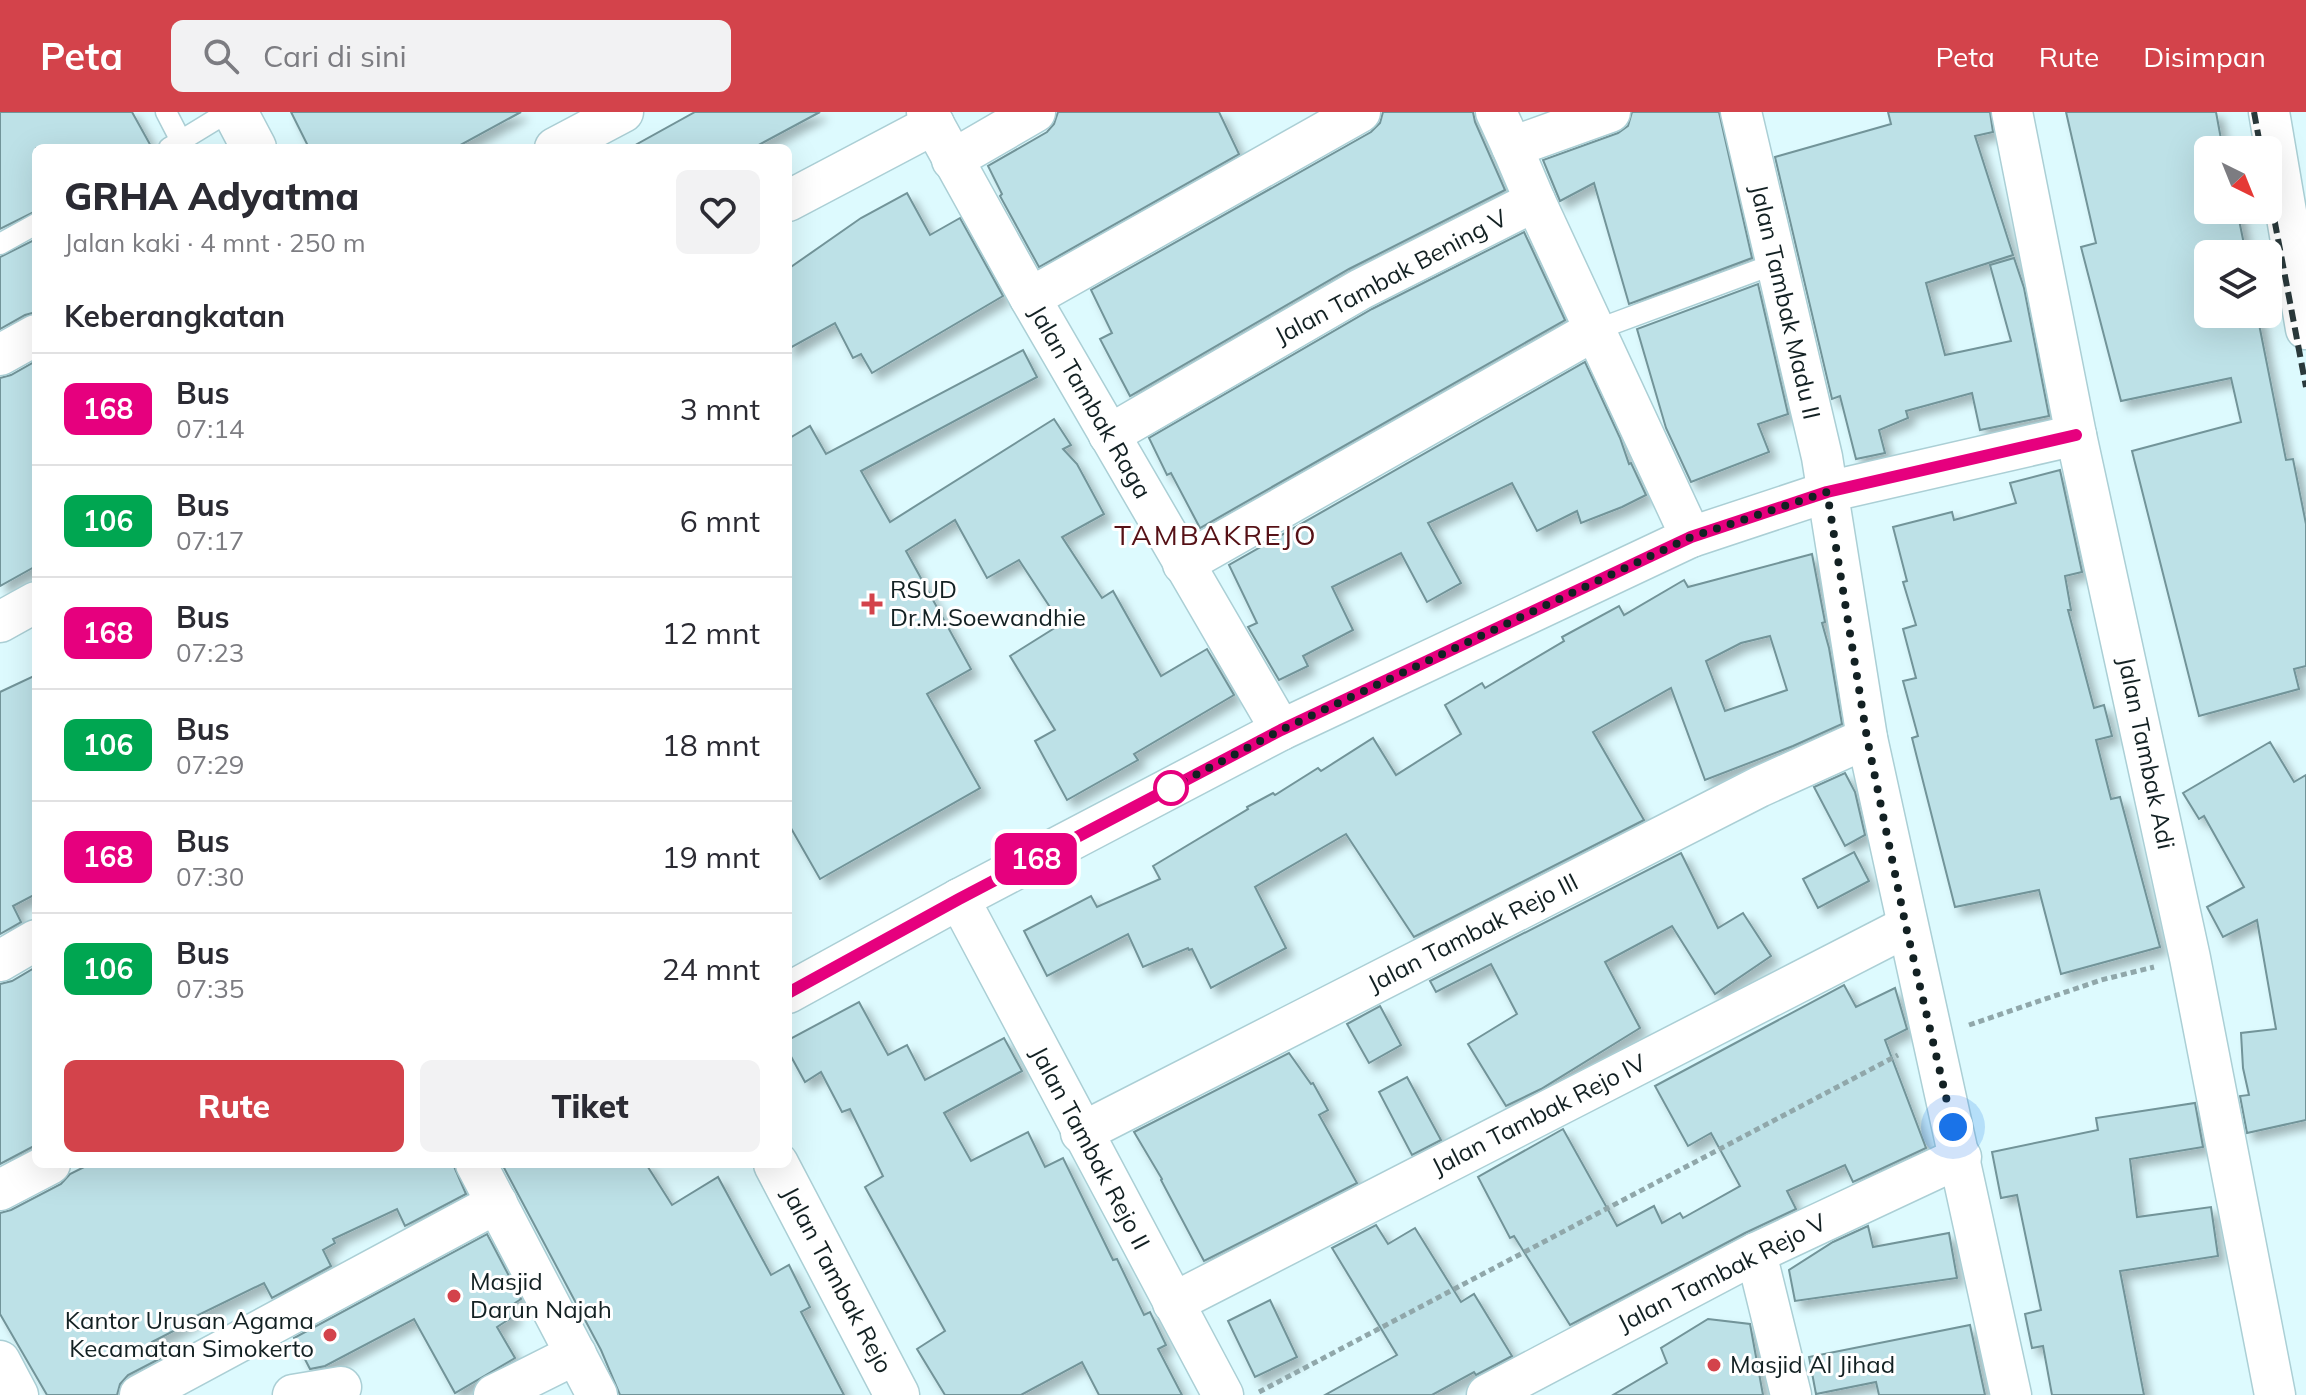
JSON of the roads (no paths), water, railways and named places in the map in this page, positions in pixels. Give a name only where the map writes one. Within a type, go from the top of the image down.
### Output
[{"type":"street","points":[[235,112],[252,144]]},
{"type":"street","points":[[563,144],[623,112]]},
{"type":"street","points":[[952,160],[1035,112]]},
{"type":"street","points":[[1030,298],[1360,112]]},
{"type":"street","name":"Jalan Tambak Bening V","points":[[1109,435],[1361,289],[1535,201],[1504,130],[1610,112]]},
{"type":"street","name":"Jalan Tambak Madu II","points":[[1741,112],[1822,457],[1867,738],[2011,1395]]},
{"type":"street","name":"Jalan Tambak Adi","points":[[2012,112],[2076,435],[2190,958],[2275,1395]]},
{"type":"street","points":[[2269,112],[2306,329]]},
{"type":"street","points":[[792,199],[930,118]]},
{"type":"street","name":"Jalan Tambak Raga","points":[[930,118],[1030,298],[1281,730]]},
{"type":"street","points":[[1535,201],[1691,537]]},
{"type":"street","points":[[1183,564],[1593,331]]},
{"type":"street","points":[[0,355],[32,337]]},
{"type":"street","points":[[792,991],[959,899],[1281,730],[1691,537],[1827,492],[2076,435]]},
{"type":"street","points":[[0,622],[32,604]]},
{"type":"street","name":"Jalan Tambak Rejo III","points":[[1081,1133],[1759,787],[1867,738]]},
{"type":"street","name":"Jalan Tambak Rejo II","points":[[959,899],[1223,1395]]},
{"type":"street","name":"Jalan Tambak Rejo IV","points":[[1173,1303],[1906,927]]},
{"type":"street","points":[[0,961],[32,942]]},
{"type":"street","name":"Jalan Tambak Rejo V","points":[[1487,1395],[1756,1253],[1961,1157]]},
{"type":"street","points":[[0,1190],[42,1168]]},
{"type":"street","points":[[478,1168],[597,1395]]},
{"type":"street","name":"Jalan Tambak Rejo","points":[[778,1168],[897,1395]]},
{"type":"street","points":[[140,1395],[497,1203]]},
{"type":"street","points":[[1756,1253],[1791,1395]]},
{"type":"street","points":[[494,1395],[576,1354]]},
{"type":"street","points":[[0,1361],[18,1395]]},
{"type":"street","points":[[293,1395],[341,1387]]},
{"type":"lane","points":[[166,112],[175,144],[228,112]]},
{"type":"lane","points":[[0,244],[32,226]]},
{"type":"lane","points":[[1593,331],[1777,263]]},
{"type":"railway","points":[[2254,112],[2258,136]]},
{"type":"railway","points":[[2275,224],[2306,387]]},
{"type":"place","name":"RSUD Dr.M.Soewandhie","points":[[872,604]]},
{"type":"place","name":"Masjid Darun Najah","points":[[454,1296]]},
{"type":"place","name":"Kantor Urusan Agama Kecamatan Simokerto","points":[[330,1335]]},
{"type":"place","name":"Masjid Al Jihad","points":[[1714,1365]]},
{"type":"district","name":"TAMBAKREJO","points":[[1216,535]]}]
